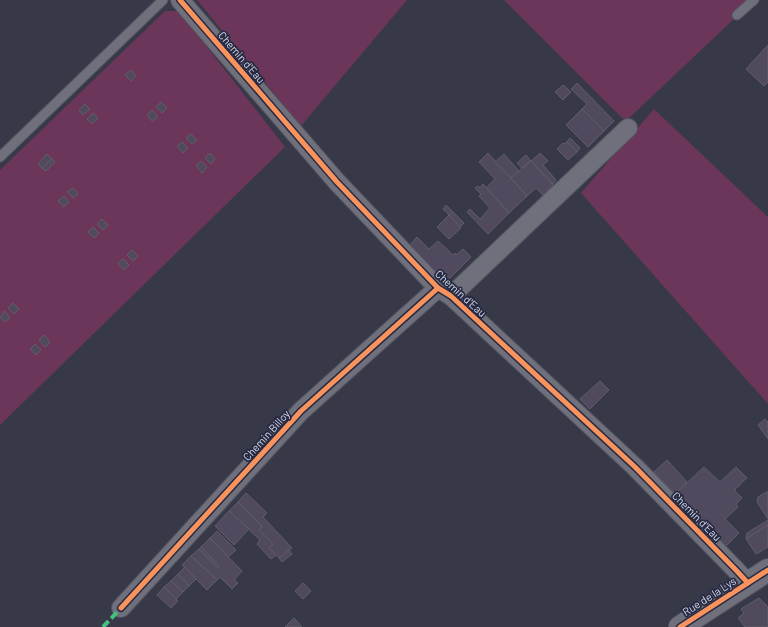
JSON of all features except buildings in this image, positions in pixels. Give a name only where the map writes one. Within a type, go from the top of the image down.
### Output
[{"type":"main road","name":"Rue de la Lys","points":[[680,627],[768,570]]},
{"type":"street","name":"Chemin d'Eau","points":[[180,0],[337,182],[444,292],[635,467],[748,583]]},
{"type":"street","name":"Chemin d'Eau","points":[[444,292],[628,128]]},
{"type":"street","name":"Chemin Billoy","points":[[121,608],[301,411],[444,292]]},
{"type":"lane","points":[[0,157],[162,0]]},
{"type":"lane","points":[[737,15],[754,0]]},
{"type":"shaded area","points":[[197,0],[407,0],[301,126]]},
{"type":"shaded area","points":[[504,0],[754,0],[626,121]]},
{"type":"shaded area","points":[[165,11],[179,11],[285,147],[0,425],[0,170]]},
{"type":"shaded area","points":[[654,109],[768,217],[768,404],[581,193]]},
{"type":"marked path","points":[[103,627],[121,608]]},
{"type":"cycle path","points":[[180,0],[337,182],[438,288],[451,296],[635,467],[748,583]]},
{"type":"cycle path","points":[[121,608],[301,411],[438,288]]},
{"type":"cycle path","points":[[680,627],[768,570]]}]
